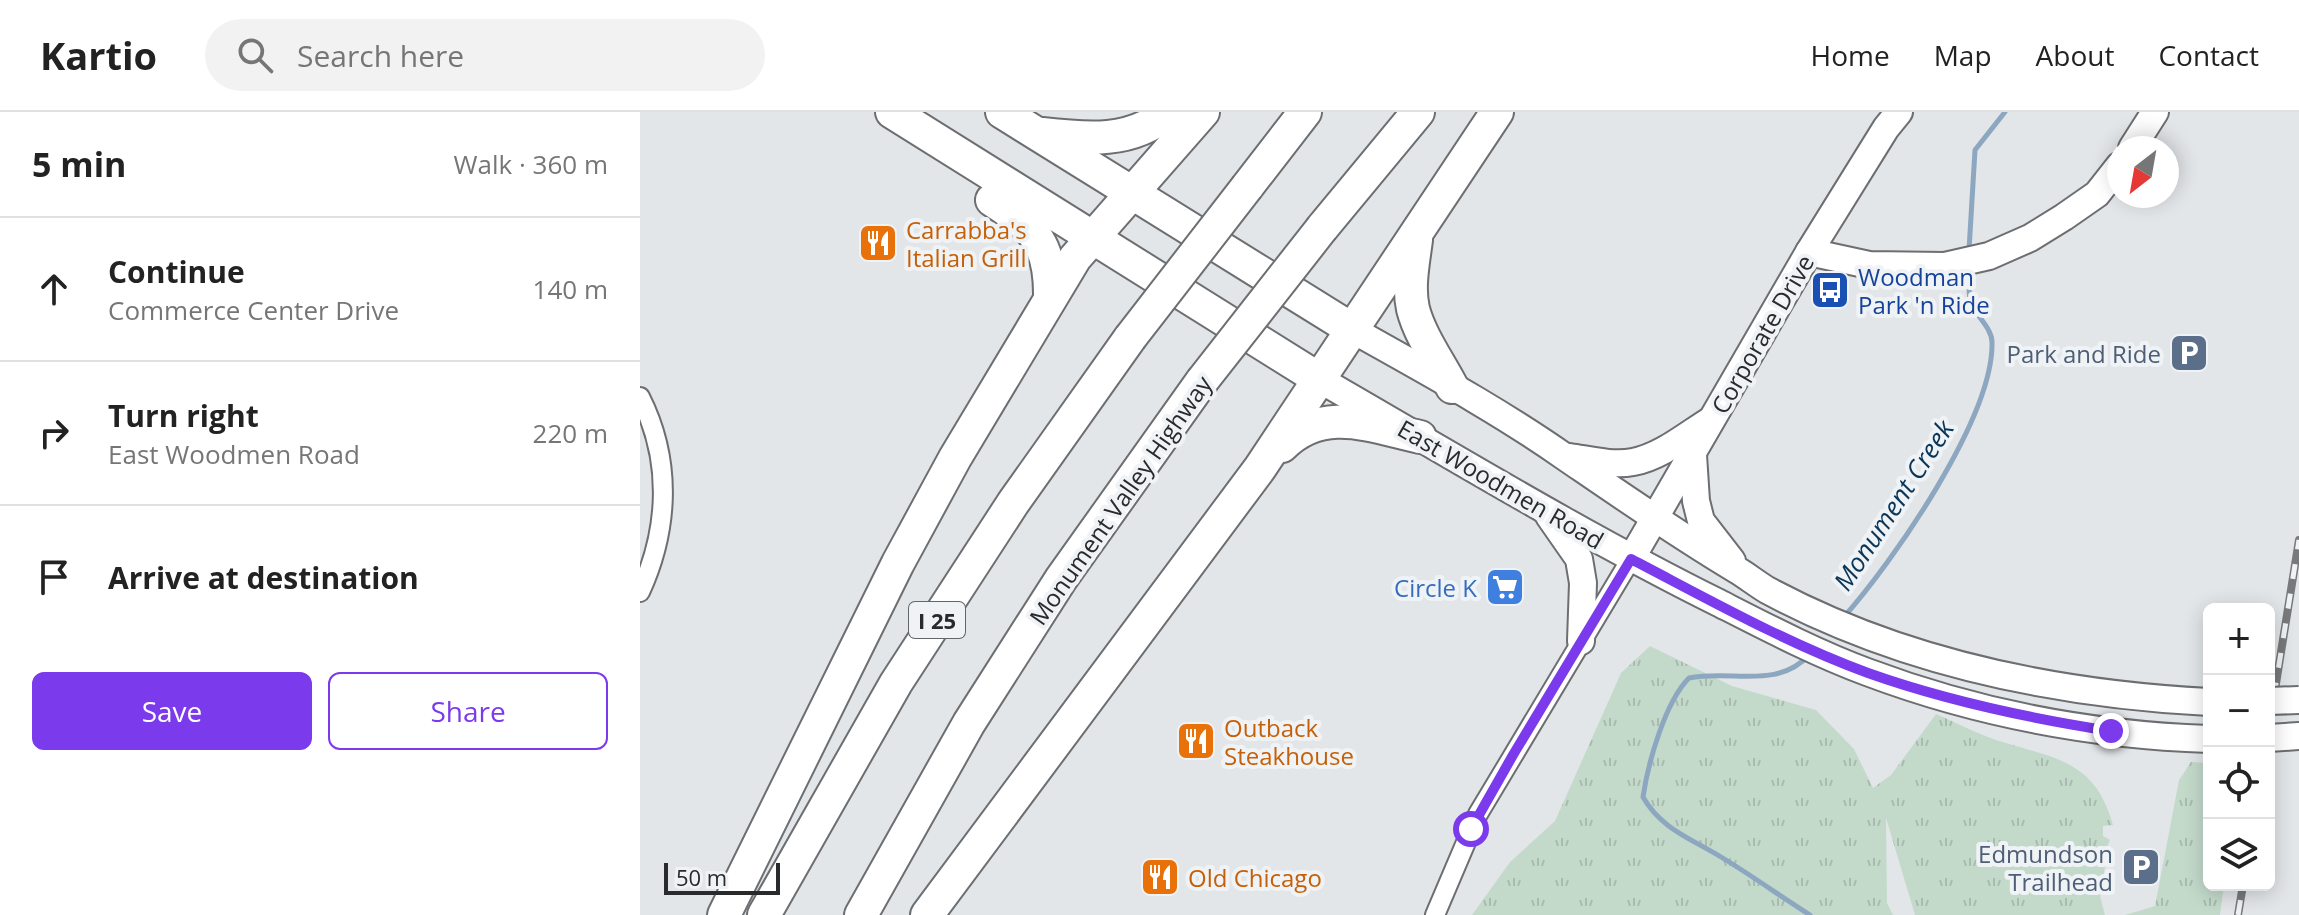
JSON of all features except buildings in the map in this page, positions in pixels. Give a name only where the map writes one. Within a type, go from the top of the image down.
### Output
[{"type":"highway","name":"East Woodmen Road","points":[[893,112],[1319,379]]},
{"type":"highway","points":[[893,112],[911,142],[927,158],[1029,226],[1046,253],[1050,299]]},
{"type":"highway","name":"East Woodmen Road","points":[[1002,112],[1353,330]]},
{"type":"highway","points":[[1036,134],[1115,137],[1143,129],[1168,112]]},
{"type":"highway","points":[[724,915],[898,563],[955,458],[1075,258],[1203,112]]},
{"type":"highway","name":"I 25","points":[[764,915],[896,683],[1013,503],[1130,338],[1305,112]]},
{"type":"highway","name":"Monument Valley Highway","points":[[861,915],[914,818],[1061,579],[1202,381],[1418,112]]},
{"type":"highway","points":[[927,915],[1260,468],[1497,112]]},
{"type":"highway","points":[[1416,235],[1411,277],[1413,309],[1452,387]]},
{"type":"highway","points":[[1260,468],[1293,435],[1310,425],[1327,421],[1420,437]]},
{"type":"main road","name":"Corporate Drive","points":[[1631,559],[1809,252],[1899,112]]},
{"type":"main road","points":[[2140,136],[2155,112]]},
{"type":"main road","points":[[1809,252],[1869,265],[1945,266],[1989,256],[2030,238],[2097,194],[2107,181]]},
{"type":"main road","name":"East Woodmen Road","points":[[1353,330],[1563,456],[1655,520],[1765,589],[1862,632],[1955,664],[2066,688],[2148,699],[2203,702]]},
{"type":"main road","name":"East Woodmen Road","points":[[1319,379],[1631,559],[1798,643],[1867,672],[1979,708],[2064,725],[2203,739]]},
{"type":"main road","points":[[1563,456],[1613,463],[1634,462],[1660,451],[1714,418]]},
{"type":"main road","points":[[1693,455],[1696,501],[1701,521],[1742,573]]},
{"type":"main road","points":[[1545,509],[1579,559],[1583,583],[1581,641]]},
{"type":"main road","points":[[2275,701],[2299,700]]},
{"type":"main road","points":[[2275,738],[2299,736]]},
{"type":"street","points":[[640,397],[657,440],[664,494],[656,550],[640,592]]},
{"type":"street","points":[[1435,915],[1478,814],[1631,559]]},
{"type":"green space","points":[[1650,646],[1732,686],[1816,710],[1854,749],[1873,788],[1891,775],[1936,714],[1988,737],[2073,767],[2097,788],[2113,825],[2103,826],[2103,836],[2110,840],[2106,849],[2095,850],[2094,859],[2097,866],[2105,867],[2100,896],[2105,915],[1915,915],[1886,818],[1887,903],[1893,915],[1472,915],[1510,862],[1555,821],[1621,673]]},
{"type":"green space","points":[[2191,762],[2203,763],[2203,891],[2223,891],[2220,915],[2125,915],[2155,906],[2179,780]]},
{"type":"waterway","name":"Monument Creek","points":[[1969,250],[1975,150],[2005,112]]},
{"type":"waterway","name":"Monument Creek","points":[[1843,618],[1913,526],[1959,448],[1977,409],[1988,373],[1992,342],[1970,299],[1969,268]]},
{"type":"waterway","name":"Monument Creek","points":[[1809,655],[1796,666],[1768,675],[1689,678],[1665,717],[1653,751],[1643,797],[1668,825],[1810,915]]},
{"type":"railway","points":[[2275,690],[2299,540]]},
{"type":"railway","points":[[2238,915],[2242,891]]},
{"type":"place","name":"Carrabba's Italian Grill","points":[[878,243]]},
{"type":"place","name":"Woodman Park 'n Ride","points":[[1830,290]]},
{"type":"place","name":"Park and Ride","points":[[2189,353]]},
{"type":"place","name":"Circle K","points":[[1505,587]]},
{"type":"place","name":"Outback Steakhouse","points":[[1196,741]]},
{"type":"place","name":"Edmundson Trailhead","points":[[2141,867]]},
{"type":"place","name":"Old Chicago","points":[[1160,877]]},
{"type":"route","points":[[1471,829],[1631,559],[1798,643],[1867,672],[1979,708],[2111,731]]}]
